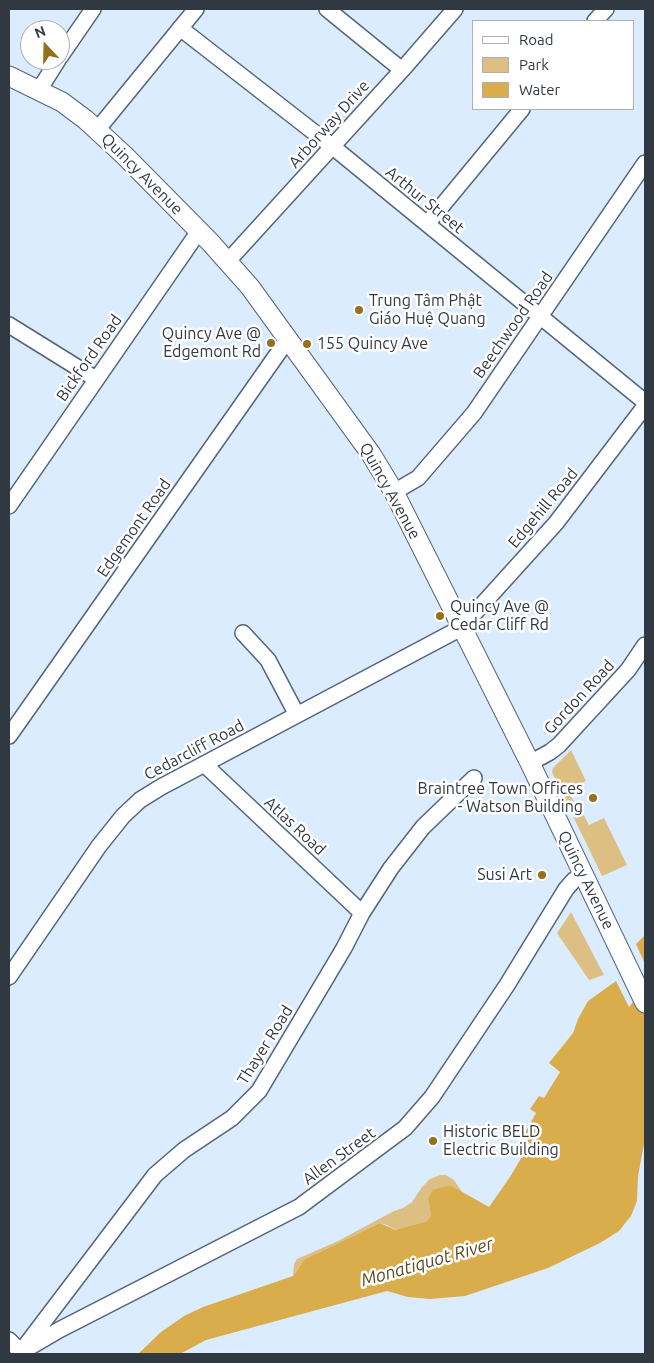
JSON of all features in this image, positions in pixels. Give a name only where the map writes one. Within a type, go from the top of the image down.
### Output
[{"type":"main road","name":"Quincy Avenue","points":[[9,76],[39,90],[70,108],[97,130],[228,261],[288,339],[371,454],[394,492],[530,763],[642,995]]},
{"type":"street","points":[[70,42],[93,9]]},
{"type":"street","points":[[97,130],[196,9]]},
{"type":"street","points":[[327,9],[402,70]]},
{"type":"street","name":"Arborway Drive","points":[[228,261],[455,9]]},
{"type":"street","points":[[596,20],[606,9]]},
{"type":"street","name":"Arthur Street","points":[[180,28],[332,147],[645,404]]},
{"type":"street","points":[[39,90],[52,70]]},
{"type":"street","points":[[426,224],[521,110]]},
{"type":"street","name":"Beechwood Road","points":[[394,492],[418,478],[468,420],[645,163]]},
{"type":"street","name":"Bickford Road","points":[[9,506],[199,231]]},
{"type":"street","points":[[9,325],[96,379]]},
{"type":"street","name":"Edgemont Road","points":[[9,736],[288,339]]},
{"type":"street","name":"Edgehill Road","points":[[461,628],[556,523],[645,404]]},
{"type":"street","name":"Cedarcliff Road","points":[[9,977],[99,846],[123,816],[140,800],[161,787],[461,628]]},
{"type":"street","points":[[243,633],[268,660],[297,715]]},
{"type":"street","name":"Gordon Road","points":[[530,763],[546,755],[559,745],[628,670],[645,645]]},
{"type":"street","name":"Atlas Road","points":[[204,764],[362,913]]},
{"type":"street","name":"Thayer Road","points":[[21,1354],[155,1175],[184,1150],[232,1118],[259,1091],[344,948],[362,913],[392,868],[422,827],[474,778]]},
{"type":"street","name":"Allen Street","points":[[21,1354],[58,1330],[299,1207],[405,1128],[432,1097],[512,977],[566,889],[574,880],[583,875]]},
{"type":"street","points":[[9,1340],[21,1354]]},
{"type":"green space","points":[[571,750],[586,781],[568,790],[576,806],[570,810],[552,772],[553,768]]},
{"type":"green space","points":[[581,810],[589,825],[604,818],[627,865],[602,876],[572,814]]},
{"type":"green space","points":[[571,912],[604,975],[589,980],[557,933]]},
{"type":"green space","points":[[446,1175],[454,1180],[462,1192],[450,1185],[428,1199],[431,1215],[427,1221],[395,1230],[380,1223],[305,1259],[293,1276],[294,1264],[297,1259],[338,1241],[403,1208],[412,1202],[430,1179]]},
{"type":"water","points":[[645,935],[645,964],[636,944]]},
{"type":"water","name":"Monatiquot River","points":[[616,981],[629,1007],[645,987],[645,1139],[638,1176],[637,1201],[631,1216],[619,1231],[600,1243],[548,1268],[465,1296],[430,1299],[408,1297],[387,1291],[206,1340],[180,1354],[138,1354],[161,1332],[184,1316],[203,1307],[293,1276],[305,1259],[380,1223],[395,1230],[427,1221],[431,1215],[428,1199],[433,1190],[450,1185],[489,1207],[530,1143],[522,1138],[536,1113],[530,1109],[539,1096],[544,1098],[560,1072],[549,1063],[573,1033],[588,1001]]},
{"type":"place","name":"Trung Tâm Phật Giáo Huệ Quang","points":[[359,310]]},
{"type":"place","name":"Quincy Ave @ Edgemont Rd","points":[[271,343]]},
{"type":"place","name":"155 Quincy Ave","points":[[307,344]]},
{"type":"place","name":"Quincy Ave @ Cedar Cliff Rd","points":[[440,616]]},
{"type":"place","name":"Braintree Town Offices - Watson Building","points":[[593,798]]},
{"type":"place","name":"Susi Art","points":[[542,875]]},
{"type":"place","name":"Historic BELD Electric Building","points":[[433,1141]]}]
